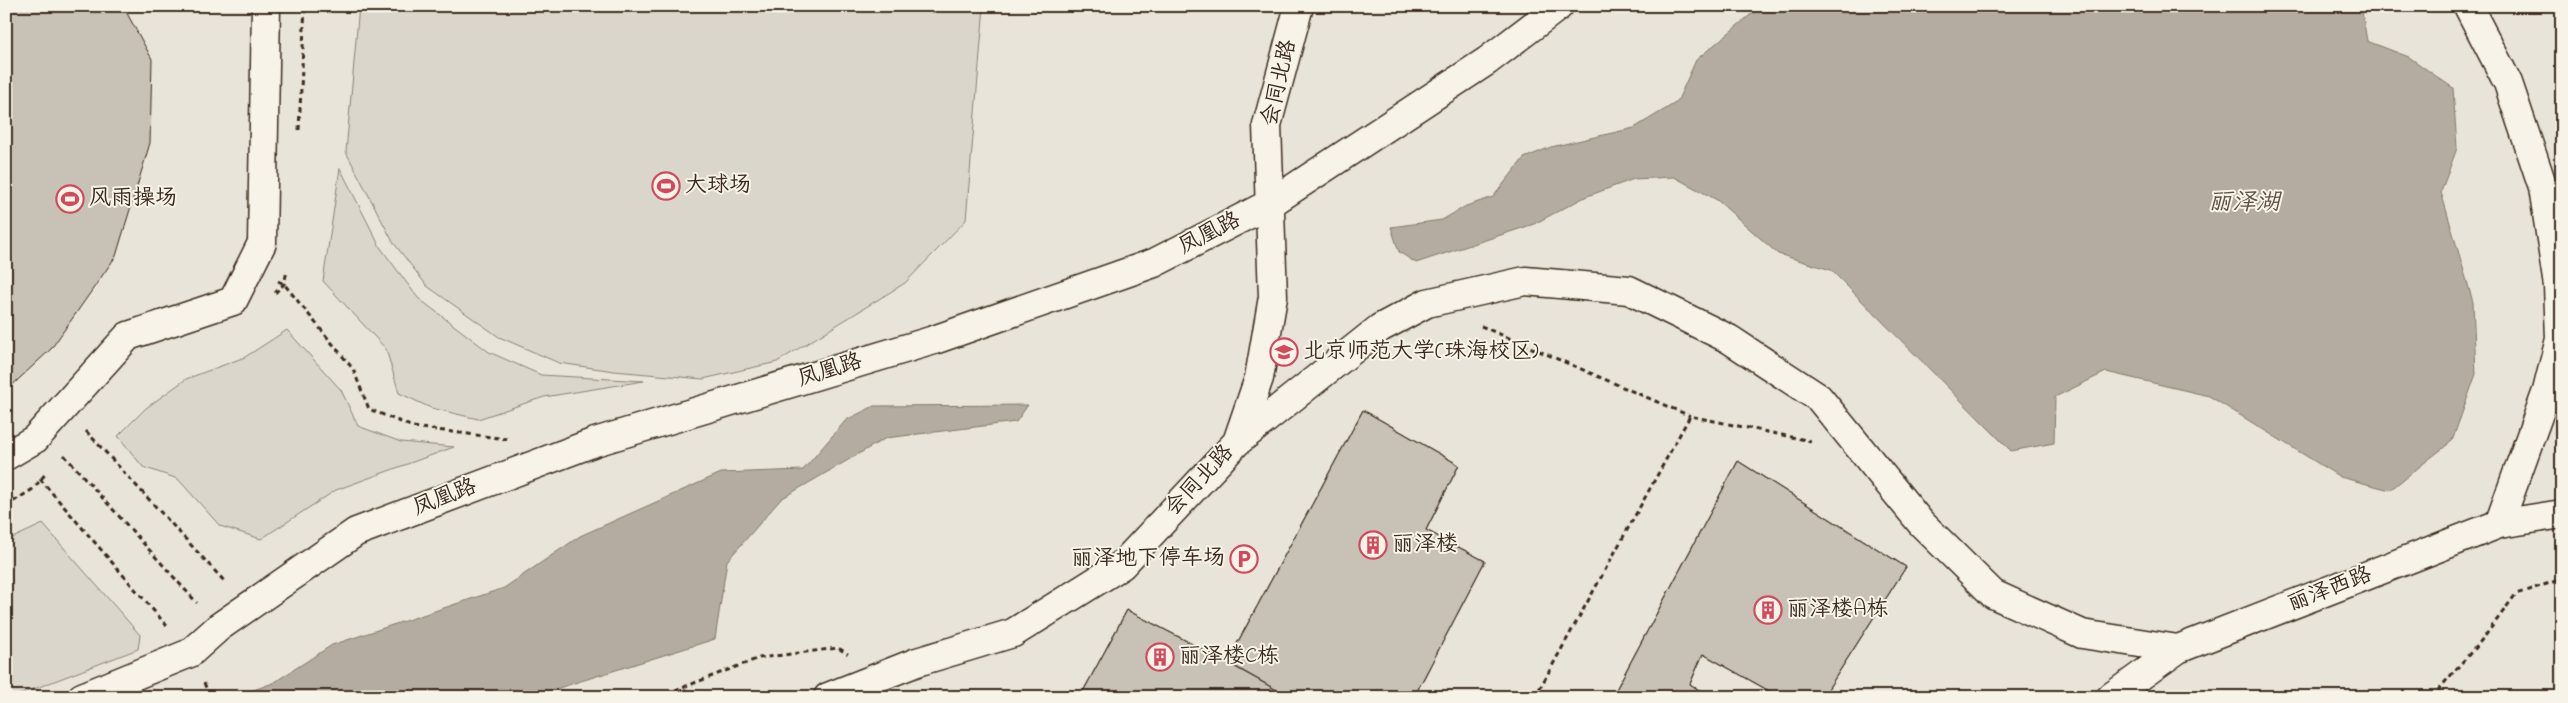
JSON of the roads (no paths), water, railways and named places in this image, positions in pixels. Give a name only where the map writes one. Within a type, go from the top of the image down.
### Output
[{"type":"street","points":[[11,453],[35,439],[128,336],[233,301],[262,243],[266,6]]},
{"type":"street","name":"会同北路","points":[[828,697],[917,662],[1013,633],[1122,564],[1237,442],[1258,378],[1273,297],[1267,125],[1299,6]]},
{"type":"street","name":"凤凰路","points":[[82,697],[190,653],[249,606],[356,532],[594,442],[934,340],[1154,263],[1271,203],[1487,61],[1559,6]]},
{"type":"street","points":[[2468,6],[2508,83],[2543,187],[2558,286],[2560,339],[2558,348],[2547,391],[2499,524]]},
{"type":"street","points":[[1237,442],[1380,328],[1427,302],[1526,281],[1629,290],[1730,339],[1819,398],[1921,523],[1992,594],[2082,634],[2178,649]]},
{"type":"street","name":"丽泽西路","points":[[2112,697],[2178,649],[2499,524],[2562,514]]},
{"type":"water","name":"丽泽湖","points":[[1761,6],[2361,6],[2367,41],[2409,57],[2453,88],[2457,148],[2441,192],[2473,302],[2476,374],[2452,441],[2390,490],[2340,477],[2209,396],[2106,372],[2055,397],[2054,443],[2011,451],[1831,270],[1778,254],[1717,200],[1674,177],[1634,179],[1585,197],[1534,224],[1416,263],[1399,252],[1391,227],[1442,220],[1466,206],[1493,197],[1524,158],[1551,147],[1634,128],[1677,102],[1696,60]]},
{"type":"water","points":[[1028,405],[1016,422],[886,438],[781,499],[727,561],[715,639],[530,697],[234,697],[273,683],[332,645],[504,588],[580,536],[721,473],[803,470],[846,420],[874,406]]},
{"type":"place","name":"大球场","points":[[666,186]]},
{"type":"place","name":"风雨操场","points":[[70,199]]},
{"type":"place","name":"北京师范大学(珠海校区)","points":[[1284,352]]},
{"type":"place","name":"丽泽楼","points":[[1373,545]]},
{"type":"place","name":"丽泽地下停车场","points":[[1244,559]]},
{"type":"place","name":"丽泽楼A栋","points":[[1768,610]]},
{"type":"place","name":"丽泽楼C栋","points":[[1160,657]]}]
